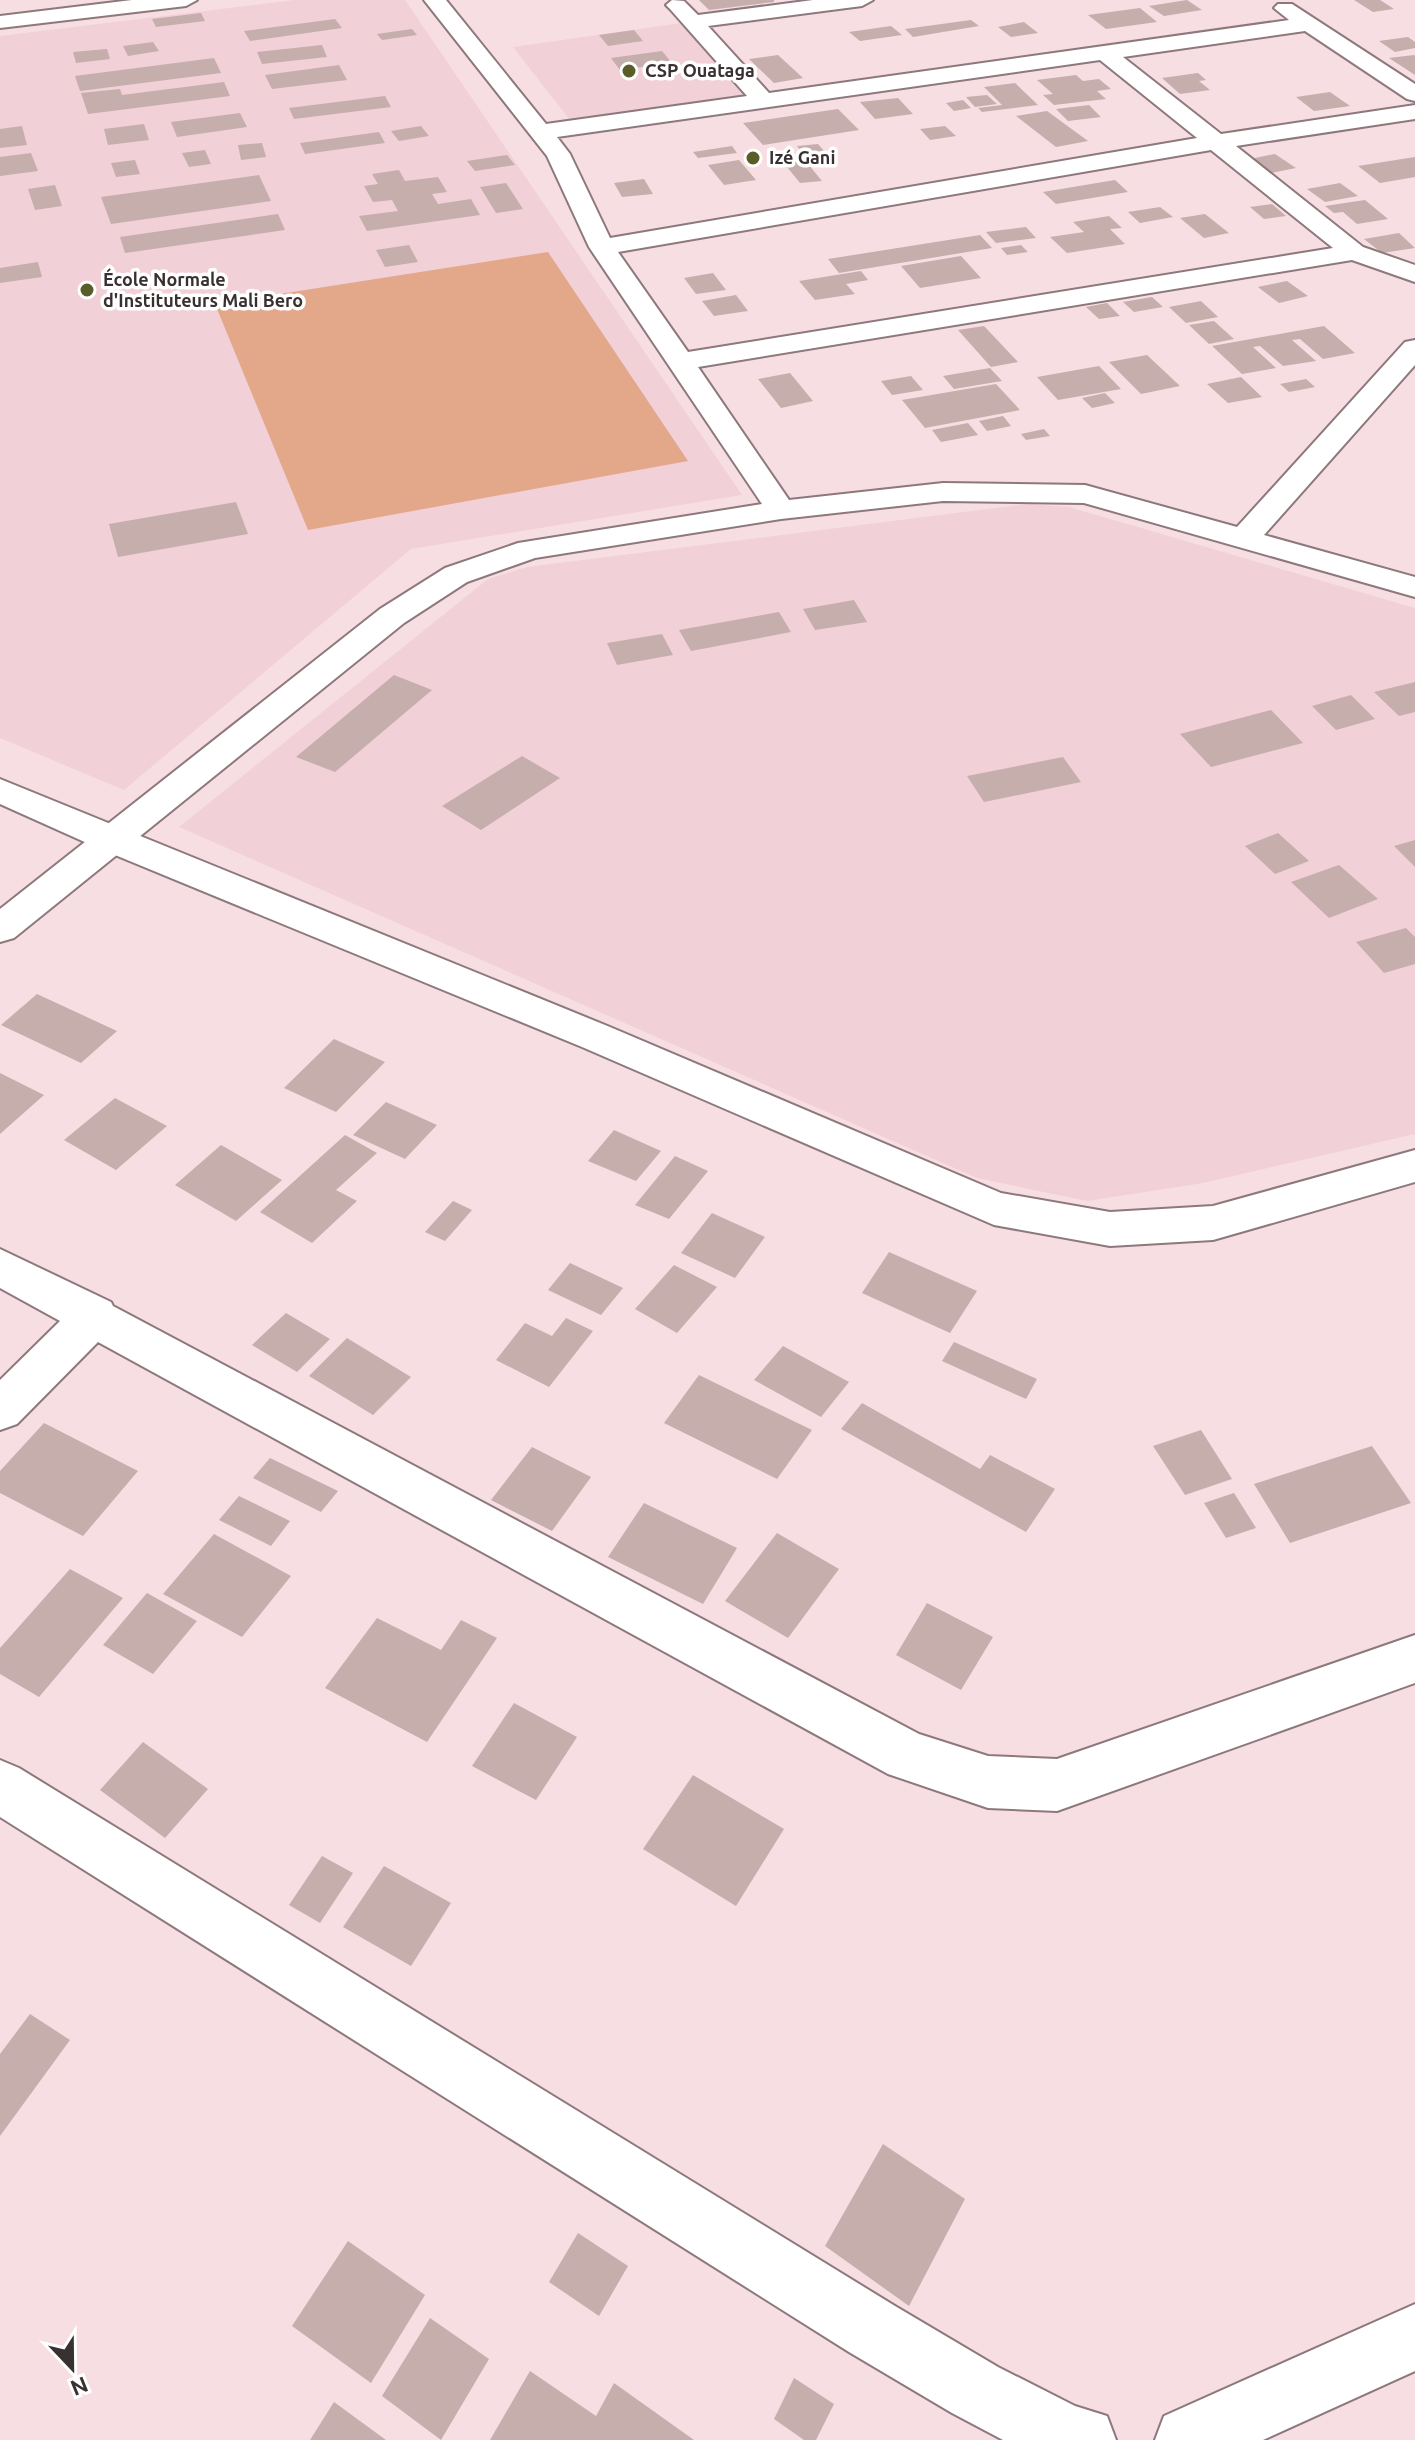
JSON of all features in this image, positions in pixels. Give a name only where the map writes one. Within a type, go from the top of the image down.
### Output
[{"type":"street","points":[[0,22],[186,0]]},
{"type":"street","points":[[435,0],[558,154],[602,247],[781,510]]},
{"type":"street","points":[[672,0],[764,101]]},
{"type":"street","points":[[692,22],[862,0]]},
{"type":"street","points":[[1273,0],[1415,94]]},
{"type":"street","points":[[540,132],[1310,24]]},
{"type":"street","points":[[1105,53],[1354,252],[1415,274]]},
{"type":"street","points":[[602,247],[1217,142],[1415,112]]},
{"type":"street","points":[[680,362],[1354,252]]},
{"type":"street","points":[[1244,538],[1415,348]]},
{"type":"street","points":[[1379,386],[1415,396]]},
{"type":"street","points":[[0,929],[392,616],[456,575],[529,550],[781,510],[943,492],[1085,494],[1415,587]]},
{"type":"street","points":[[0,790],[111,840],[596,1037],[994,1208],[1110,1229],[1213,1223],[1415,1166]]},
{"type":"street","points":[[0,1267],[95,1315],[907,1756],[988,1782],[1057,1785],[1415,1659]]},
{"type":"street","points":[[0,1410],[95,1315]]},
{"type":"street","points":[[0,1786],[872,2329],[975,2390],[1070,2439],[1083,2440]]},
{"type":"street","points":[[1188,2440],[1415,2337]]},
{"type":"shaded area","name":"École Normale d'Instituteurs Mali Bero","points":[[294,0],[405,0],[742,495],[411,549],[124,790],[0,738],[0,36]]},
{"type":"shaded area","name":"CSP Ouataga","points":[[681,23],[748,95],[570,120],[513,47]]},
{"type":"shaded area","points":[[548,252],[688,461],[308,530],[215,304]]},
{"type":"shaded area","points":[[1027,504],[1069,507],[1415,608],[1415,1134],[1203,1183],[1087,1201],[977,1178],[179,827],[488,579],[527,567]]},
{"type":"building","points":[[699,0],[774,0],[774,2],[709,10]]},
{"type":"building","points":[[1187,0],[1202,10],[1164,16],[1149,6]]},
{"type":"building","points":[[1354,0],[1380,0],[1394,9],[1373,12]]},
{"type":"building","points":[[1140,8],[1157,22],[1106,29],[1088,15]]},
{"type":"building","points":[[201,13],[205,21],[156,27],[152,19]]},
{"type":"building","points":[[335,19],[342,28],[250,41],[244,31]]},
{"type":"building","points":[[971,20],[979,26],[913,37],[905,29]]},
{"type":"building","points":[[1024,22],[1038,33],[1011,37],[998,27]]},
{"type":"building","points":[[891,26],[902,35],[860,41],[849,32]]},
{"type":"building","points":[[412,29],[417,35],[382,40],[377,34]]},
{"type":"building","points":[[634,30],[643,41],[608,46],[599,35]]},
{"type":"building","points":[[1408,37],[1415,42],[1415,48],[1395,52],[1379,41]]},
{"type":"building","points":[[153,42],[159,51],[128,56],[123,46]]},
{"type":"building","points":[[322,45],[327,57],[262,64],[257,52]]},
{"type":"building","points":[[107,49],[110,59],[76,63],[73,52]]},
{"type":"building","points":[[662,51],[672,63],[620,70],[611,58]]},
{"type":"building","points":[[778,55],[803,78],[774,83],[749,59]]},
{"type":"building","points":[[1414,55],[1415,75],[1389,58]]},
{"type":"building","points":[[214,58],[221,73],[80,91],[75,76]]},
{"type":"building","points":[[339,65],[347,80],[272,89],[265,75]]},
{"type":"building","points":[[1198,73],[1206,80],[1199,81],[1210,90],[1180,94],[1162,78]]},
{"type":"building","points":[[1076,75],[1083,81],[1099,79],[1111,89],[1097,91],[1106,99],[1054,105],[1043,95],[1053,94],[1037,80]]},
{"type":"building","points":[[224,82],[230,96],[88,114],[81,93],[120,89],[122,95]]},
{"type":"building","points":[[1015,83],[1038,105],[982,112],[978,108],[1002,105],[984,87]]},
{"type":"building","points":[[1330,92],[1350,106],[1314,111],[1296,97]]},
{"type":"building","points":[[987,95],[997,104],[975,107],[966,97]]},
{"type":"building","points":[[385,96],[391,107],[294,119],[289,108]]},
{"type":"building","points":[[898,98],[913,114],[875,119],[860,102]]},
{"type":"building","points":[[963,100],[971,108],[954,111],[946,103]]},
{"type":"building","points":[[1089,105],[1101,117],[1068,121],[1056,109]]},
{"type":"building","points":[[838,109],[859,130],[763,145],[743,123]]},
{"type":"building","points":[[1047,111],[1088,141],[1056,147],[1016,116]]},
{"type":"building","points":[[240,113],[247,127],[177,137],[171,122]]},
{"type":"building","points":[[144,124],[149,140],[108,145],[104,129]]},
{"type":"building","points":[[22,126],[27,145],[0,148],[0,129]]},
{"type":"building","points":[[421,126],[429,136],[399,141],[391,131]]},
{"type":"building","points":[[945,126],[956,136],[930,140],[920,129]]},
{"type":"building","points":[[379,132],[385,143],[305,154],[300,143]]},
{"type":"building","points":[[262,143],[266,157],[241,160],[238,145]]},
{"type":"building","points":[[818,144],[832,160],[811,163],[797,146]]},
{"type":"building","points":[[732,146],[737,153],[698,158],[693,152]]},
{"type":"building","points":[[205,150],[211,164],[189,167],[182,153]]},
{"type":"building","points":[[31,153],[38,171],[0,176],[0,157]]},
{"type":"building","points":[[1275,154],[1296,168],[1271,173],[1250,159]]},
{"type":"building","points":[[507,155],[515,165],[475,171],[467,161]]},
{"type":"building","points":[[1415,157],[1415,177],[1380,183],[1358,166]]},
{"type":"building","points":[[804,159],[822,181],[800,183],[783,162]]},
{"type":"building","points":[[135,160],[140,174],[116,177],[111,163]]},
{"type":"building","points":[[739,160],[756,180],[724,185],[708,165]]},
{"type":"building","points":[[399,170],[405,181],[438,177],[447,192],[432,194],[438,204],[471,199],[480,215],[367,231],[359,216],[398,211],[392,200],[373,202],[364,186],[378,184],[372,174]]},
{"type":"building","points":[[259,175],[271,201],[111,224],[101,197]]},
{"type":"building","points":[[644,179],[653,194],[622,197],[614,183]]},
{"type":"building","points":[[1115,180],[1128,192],[1056,204],[1043,192]]},
{"type":"building","points":[[506,183],[523,209],[496,213],[480,187]]},
{"type":"building","points":[[1340,183],[1358,196],[1325,202],[1307,189]]},
{"type":"building","points":[[55,185],[62,206],[35,210],[28,189]]},
{"type":"building","points":[[1365,200],[1388,219],[1357,224],[1343,212],[1334,213],[1325,206]]},
{"type":"building","points":[[1272,204],[1286,216],[1264,219],[1250,207]]},
{"type":"building","points":[[1160,207],[1173,217],[1140,223],[1128,212]]},
{"type":"building","points":[[278,214],[285,230],[125,253],[120,237]]},
{"type":"building","points":[[1205,214],[1229,233],[1204,238],[1180,218]]},
{"type":"building","points":[[1109,216],[1122,228],[1110,229],[1125,244],[1067,253],[1050,237],[1084,232],[1073,222]]},
{"type":"building","points":[[1026,227],[1036,238],[996,243],[986,232]]},
{"type":"building","points":[[1399,233],[1415,248],[1382,253],[1364,239]]},
{"type":"building","points":[[980,235],[992,248],[839,273],[828,259]]},
{"type":"building","points":[[409,245],[418,262],[385,267],[376,250]]},
{"type":"building","points":[[1021,245],[1028,252],[1007,255],[1001,248]]},
{"type":"building","points":[[961,256],[981,278],[920,288],[901,266]]},
{"type":"building","points":[[38,262],[42,277],[0,283],[0,268]]},
{"type":"building","points":[[861,271],[868,280],[846,284],[855,294],[815,300],[799,281]]},
{"type":"building","points":[[713,273],[726,290],[696,294],[684,278]]},
{"type":"building","points":[[1287,281],[1308,296],[1279,303],[1258,287]]},
{"type":"building","points":[[736,295],[748,311],[714,316],[702,301]]},
{"type":"building","points":[[1152,297],[1163,307],[1134,312],[1123,302]]},
{"type":"building","points":[[1201,301],[1218,317],[1186,323],[1169,307]]},
{"type":"building","points":[[1107,303],[1120,316],[1099,319],[1086,307]]},
{"type":"building","points":[[1214,321],[1234,339],[1209,344],[1189,325]]},
{"type":"building","points":[[984,326],[1018,362],[991,367],[958,330]]},
{"type":"building","points":[[1324,326],[1355,353],[1323,359],[1300,339],[1292,340],[1316,361],[1283,366],[1260,346],[1253,347],[1276,368],[1242,374],[1212,346]]},
{"type":"building","points":[[1147,355],[1180,386],[1141,394],[1109,362]]},
{"type":"building","points":[[1099,366],[1121,389],[1058,400],[1037,377]]},
{"type":"building","points":[[990,368],[1002,381],[954,389],[943,376]]},
{"type":"building","points":[[790,373],[813,401],[781,408],[758,379]]},
{"type":"building","points":[[911,376],[923,390],[892,395],[881,381]]},
{"type":"building","points":[[1241,377],[1262,397],[1228,403],[1207,384]]},
{"type":"building","points":[[1306,379],[1315,387],[1289,392],[1280,384]]},
{"type":"building","points":[[996,384],[1020,410],[925,428],[902,400]]},
{"type":"building","points":[[1105,393],[1115,403],[1092,408],[1082,398]]},
{"type":"building","points":[[1003,416],[1011,426],[987,431],[979,421]]},
{"type":"building","points":[[968,423],[978,435],[941,442],[932,430]]},
{"type":"building","points":[[1044,429],[1050,436],[1026,440],[1021,434]]},
{"type":"building","points":[[236,502],[248,534],[118,557],[109,524]]},
{"type":"building","points":[[854,600],[867,622],[815,630],[803,609]]},
{"type":"building","points":[[779,612],[791,632],[691,651],[679,630]]},
{"type":"building","points":[[662,634],[673,655],[617,665],[607,643]]},
{"type":"building","points":[[394,675],[432,690],[335,772],[296,757]]},
{"type":"building","points":[[1415,682],[1415,712],[1399,716],[1374,692]]},
{"type":"building","points":[[1351,695],[1375,719],[1336,730],[1312,706]]},
{"type":"building","points":[[1271,710],[1303,743],[1211,767],[1180,734]]},
{"type":"building","points":[[522,756],[560,778],[481,830],[442,806]]},
{"type":"building","points":[[1063,757],[1081,782],[984,802],[967,776]]},
{"type":"building","points":[[1278,833],[1309,861],[1275,874],[1245,846]]},
{"type":"building","points":[[1415,840],[1415,867],[1394,846]]},
{"type":"building","points":[[1339,865],[1378,899],[1329,918],[1291,882]]},
{"type":"building","points":[[1406,928],[1415,937],[1415,964],[1384,973],[1356,942]]},
{"type":"building","points":[[37,994],[117,1031],[81,1063],[1,1025]]},
{"type":"building","points":[[334,1039],[385,1062],[336,1112],[284,1088]]},
{"type":"building","points":[[0,1073],[44,1095],[0,1134]]},
{"type":"building","points":[[115,1098],[167,1126],[116,1170],[64,1140]]},
{"type":"building","points":[[386,1102],[437,1125],[405,1159],[353,1135]]},
{"type":"building","points":[[614,1130],[661,1151],[636,1181],[588,1161]]},
{"type":"building","points":[[345,1135],[377,1153],[336,1190],[357,1201],[312,1243],[260,1212]]},
{"type":"building","points":[[221,1145],[282,1180],[236,1221],[175,1185]]},
{"type":"building","points":[[675,1156],[708,1171],[669,1219],[635,1205]]},
{"type":"building","points":[[453,1201],[472,1210],[445,1241],[425,1232]]},
{"type":"building","points":[[712,1213],[765,1237],[735,1278],[681,1253]]},
{"type":"building","points":[[889,1252],[977,1291],[950,1333],[862,1293]]},
{"type":"building","points":[[570,1263],[623,1288],[601,1315],[548,1290]]},
{"type":"building","points":[[674,1265],[717,1287],[677,1333],[635,1309]]},
{"type":"building","points":[[286,1313],[330,1339],[297,1372],[252,1345]]},
{"type":"building","points":[[566,1318],[593,1331],[549,1387],[496,1360],[525,1323],[552,1336]]},
{"type":"building","points":[[347,1338],[411,1377],[373,1415],[309,1376]]},
{"type":"building","points":[[954,1342],[1037,1379],[1026,1399],[942,1361]]},
{"type":"building","points":[[783,1346],[849,1382],[821,1417],[754,1380]]},
{"type":"building","points":[[699,1375],[812,1430],[777,1479],[664,1423]]},
{"type":"building","points":[[862,1403],[980,1469],[990,1455],[1055,1489],[1026,1532],[841,1429]]},
{"type":"building","points":[[44,1423],[138,1471],[83,1536],[0,1493],[0,1471]]},
{"type":"building","points":[[1201,1430],[1232,1479],[1185,1495],[1153,1446]]},
{"type":"building","points":[[1372,1446],[1411,1503],[1290,1543],[1254,1484]]},
{"type":"building","points":[[532,1447],[591,1477],[552,1531],[491,1500]]},
{"type":"building","points":[[270,1458],[338,1491],[321,1512],[253,1478]]},
{"type":"building","points":[[1234,1493],[1256,1528],[1226,1538],[1204,1503]]},
{"type":"building","points":[[239,1496],[290,1521],[271,1546],[219,1520]]},
{"type":"building","points":[[644,1503],[737,1548],[703,1604],[608,1557]]},
{"type":"building","points":[[777,1533],[839,1569],[788,1638],[725,1601]]},
{"type":"building","points":[[214,1534],[291,1576],[242,1637],[163,1594]]},
{"type":"building","points":[[70,1569],[123,1598],[39,1697],[0,1674],[0,1648]]},
{"type":"building","points":[[147,1593],[197,1621],[153,1674],[103,1645]]},
{"type":"building","points":[[927,1603],[993,1637],[961,1690],[896,1655]]},
{"type":"building","points":[[377,1618],[441,1650],[461,1620],[497,1638],[427,1742],[325,1688]]},
{"type":"building","points":[[514,1703],[577,1737],[536,1800],[472,1766]]},
{"type":"building","points":[[143,1742],[208,1789],[165,1838],[100,1790]]},
{"type":"building","points":[[693,1775],[784,1829],[736,1906],[643,1849]]},
{"type":"building","points":[[322,1856],[353,1873],[320,1923],[289,1905]]},
{"type":"building","points":[[384,1866],[451,1903],[411,1966],[343,1927]]},
{"type":"building","points":[[30,2014],[70,2040],[0,2136],[0,2054]]},
{"type":"building","points":[[883,2144],[965,2199],[909,2306],[825,2246]]},
{"type":"building","points":[[578,2233],[628,2266],[599,2316],[549,2282]]},
{"type":"building","points":[[348,2241],[425,2295],[371,2383],[292,2326]]},
{"type":"building","points":[[430,2318],[489,2359],[441,2440],[382,2396]]},
{"type":"building","points":[[530,2371],[596,2416],[614,2383],[694,2440],[490,2440]]},
{"type":"building","points":[[794,2378],[834,2404],[816,2440],[804,2440],[774,2419]]},
{"type":"building","points":[[334,2402],[386,2440],[310,2440]]},
{"type":"place","name":"CSP Ouataga","points":[[629,71]]},
{"type":"place","name":"Izé Gani","points":[[753,158]]},
{"type":"place","name":"École Normale d'Instituteurs Mali Bero","points":[[87,290]]}]
